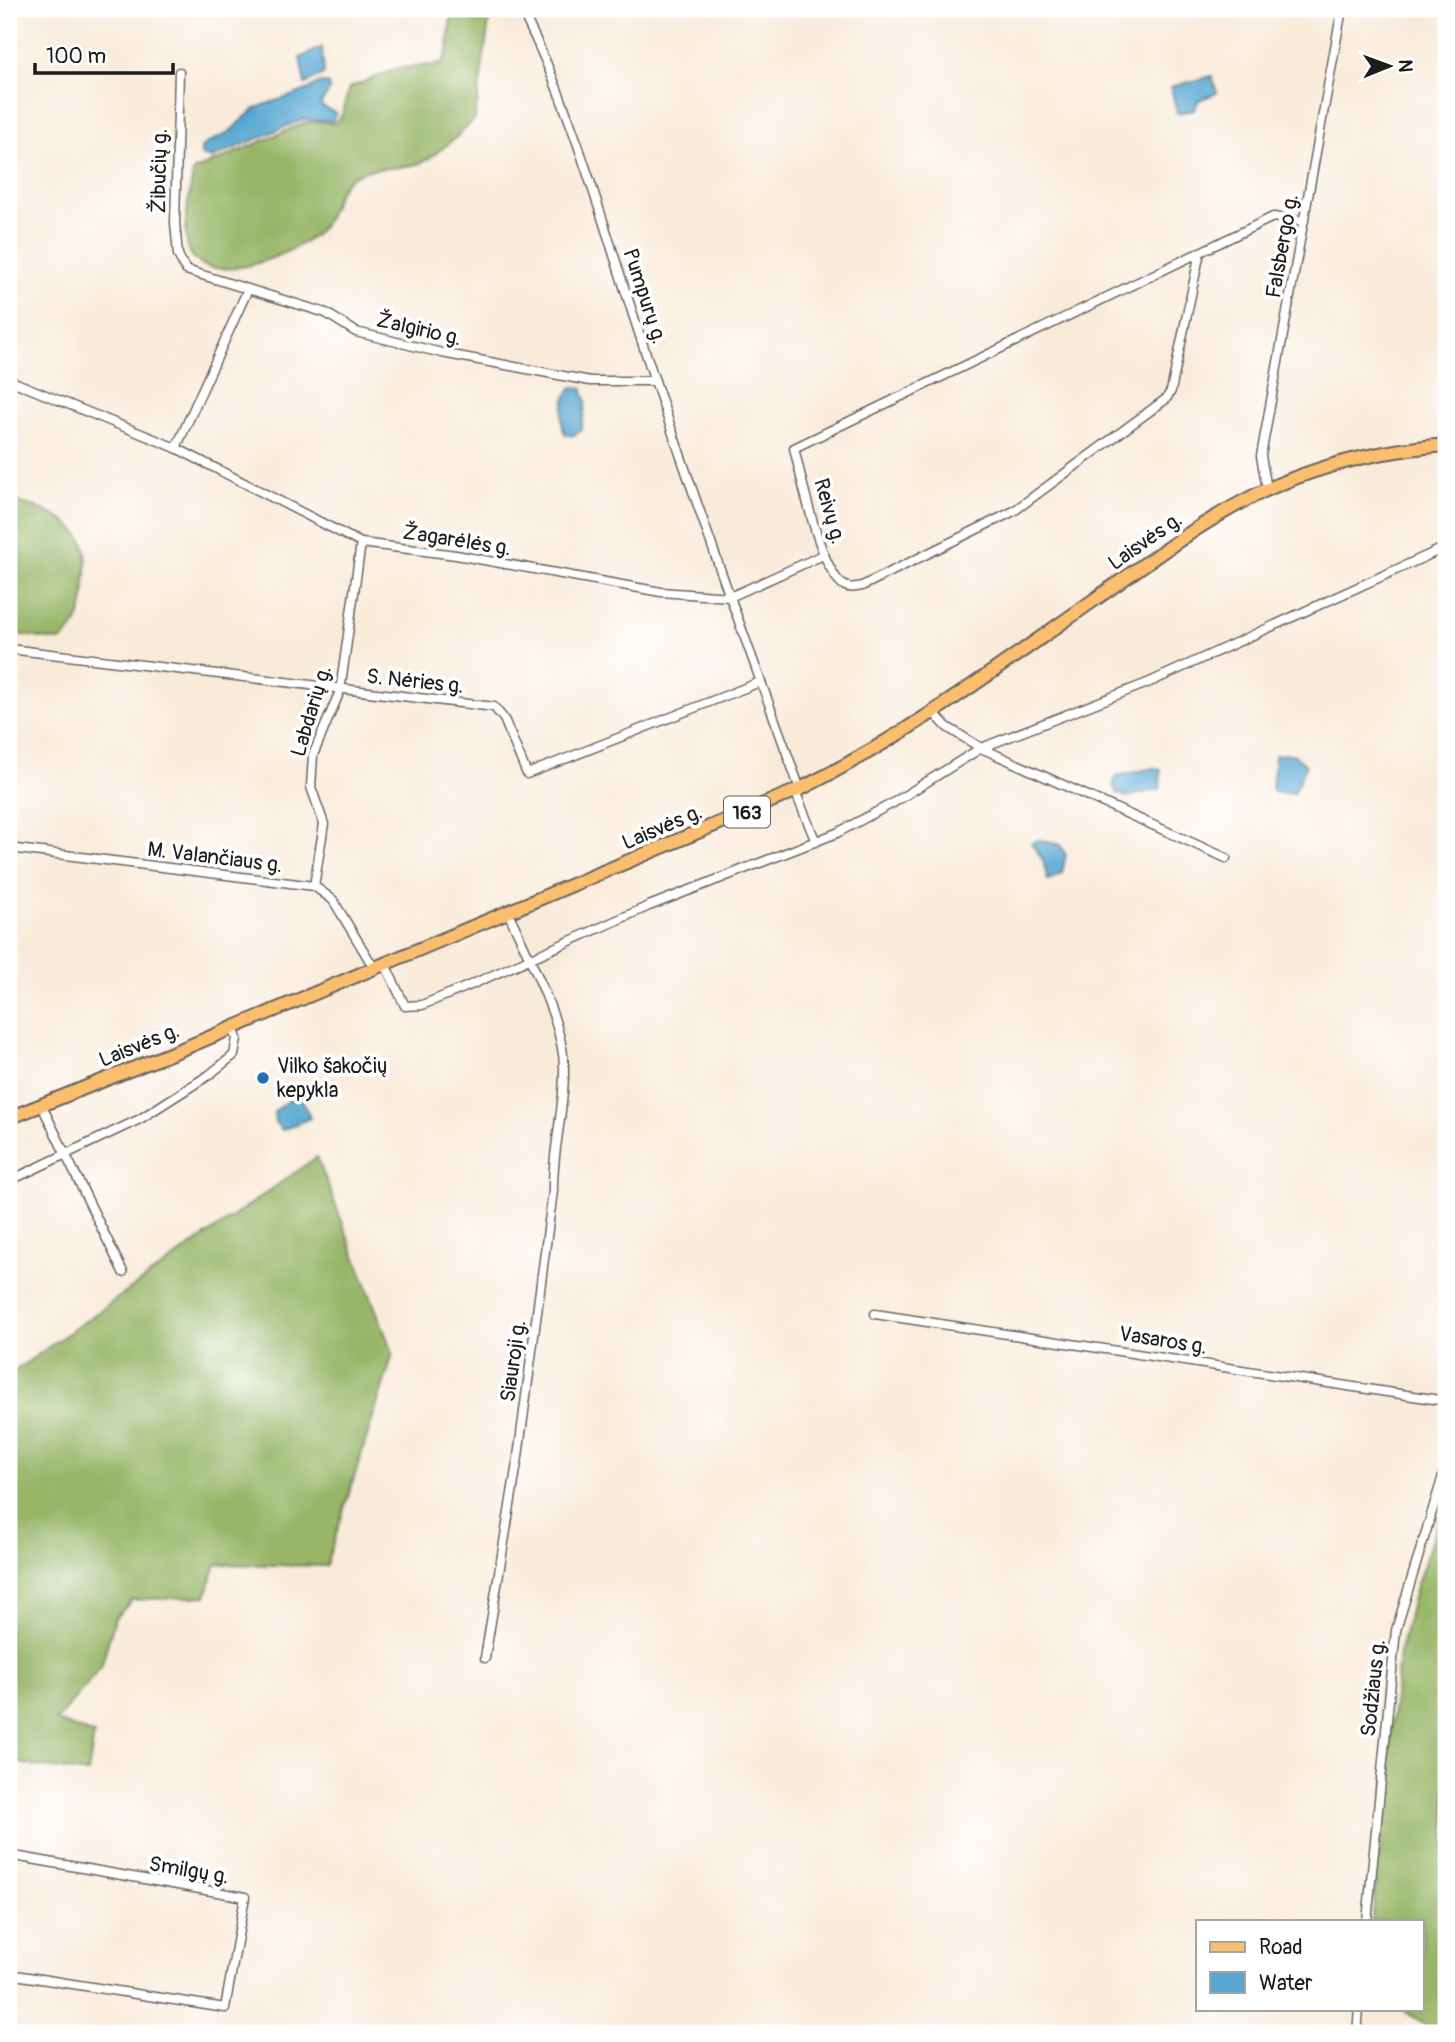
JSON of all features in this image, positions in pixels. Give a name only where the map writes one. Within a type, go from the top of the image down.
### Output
[{"type":"main road","name":"Laisvės g.","points":[[9,1118],[380,966],[797,790],[856,760],[933,712],[1158,553],[1216,516],[1268,489],[1315,470],[1366,457],[1446,444]]},
{"type":"street","name":"Pumpurų g.","points":[[521,9],[548,67],[580,154],[654,381],[730,597]]},
{"type":"street","name":"Falsbergo g.","points":[[1268,489],[1261,456],[1342,9]]},
{"type":"street","name":"Žibučių g.","points":[[179,72],[175,223],[178,255],[186,270]]},
{"type":"street","name":"Reivų g.","points":[[1200,252],[1186,330],[1171,391],[1166,399],[1014,511],[862,586],[845,586],[823,555],[794,448],[1200,252],[1273,217],[1304,222]]},
{"type":"street","name":"Žalgirio g.","points":[[186,270],[326,313],[356,332],[442,353],[590,381],[654,381]]},
{"type":"street","points":[[176,449],[247,289]]},
{"type":"street","name":"Žagarėlės g.","points":[[9,380],[176,449],[361,543],[456,555],[634,588],[730,597]]},
{"type":"street","name":"Labdarių g.","points":[[314,886],[324,824],[312,787],[313,755],[340,691],[361,543]]},
{"type":"street","points":[[314,886],[333,900],[380,966],[400,1002],[410,1007],[467,988],[649,906],[816,842],[893,803],[981,748],[1150,682],[1446,547]]},
{"type":"street","points":[[816,842],[730,597],[823,555]]},
{"type":"street","name":"S. Nėries g.","points":[[9,649],[494,708],[504,719],[527,774],[760,682]]},
{"type":"street","points":[[933,712],[947,727],[981,748],[1226,858]]},
{"type":"street","name":"M. Valančiaus g.","points":[[9,848],[314,886]]},
{"type":"street","name":"Siauroji g.","points":[[485,1658],[518,1457],[553,1191],[564,1068],[557,1023],[509,912]]},
{"type":"street","points":[[9,1181],[139,1119],[228,1061],[237,1046],[232,1027]]},
{"type":"street","points":[[41,1104],[63,1154],[123,1272]]},
{"type":"street","name":"Vasaros g.","points":[[875,1314],[1446,1401]]},
{"type":"street","name":"Sodžiaus g.","points":[[1367,1920],[1396,1630],[1446,1466]]},
{"type":"street","name":"Smilgų g.","points":[[9,1855],[244,1897],[225,2008],[9,1974]]},
{"type":"street","points":[[1357,2033],[1359,2010]]},
{"type":"green space","points":[[486,10],[490,15],[475,118],[456,137],[431,157],[417,164],[373,169],[350,178],[344,183],[327,220],[317,233],[290,250],[251,265],[231,268],[213,268],[198,262],[189,250],[186,231],[193,171],[304,123],[318,121],[334,124],[342,115],[349,88],[398,68],[442,64],[448,50],[451,16]]},
{"type":"green space","points":[[9,501],[42,509],[64,521],[73,528],[85,547],[87,561],[82,610],[72,629],[60,641],[9,633]]},
{"type":"green space","points":[[317,1157],[393,1354],[326,1566],[216,1564],[206,1596],[132,1600],[115,1618],[101,1667],[56,1721],[94,1735],[88,1773],[9,1762],[9,1375]]},
{"type":"green space","points":[[1446,1498],[1446,2033],[1436,2033],[1403,2010],[1424,2010],[1424,1920],[1372,1920],[1399,1654],[1415,1590]]},
{"type":"water","points":[[322,47],[324,74],[305,84],[300,58]]},
{"type":"water","points":[[1212,76],[1217,93],[1199,100],[1194,110],[1177,113],[1171,87]]},
{"type":"water","points":[[320,83],[328,83],[330,90],[321,103],[322,107],[336,113],[333,121],[303,119],[212,158],[201,155],[201,148],[230,131],[255,109]]},
{"type":"water","points":[[572,387],[582,388],[586,401],[581,430],[572,436],[565,434],[562,417],[566,397]]},
{"type":"water","points":[[1293,754],[1306,765],[1294,793],[1275,793],[1272,789],[1275,755]]},
{"type":"water","points":[[1153,768],[1161,770],[1160,789],[1127,797],[1117,793],[1113,786],[1116,776]]},
{"type":"water","points":[[1039,840],[1060,845],[1066,855],[1062,873],[1048,881],[1043,860],[1031,843]]},
{"type":"water","points":[[301,1096],[310,1118],[282,1130],[275,1122],[274,1112],[291,1099]]},
{"type":"place","name":"Vilko šakočių kepykla","points":[[263,1078]]}]
